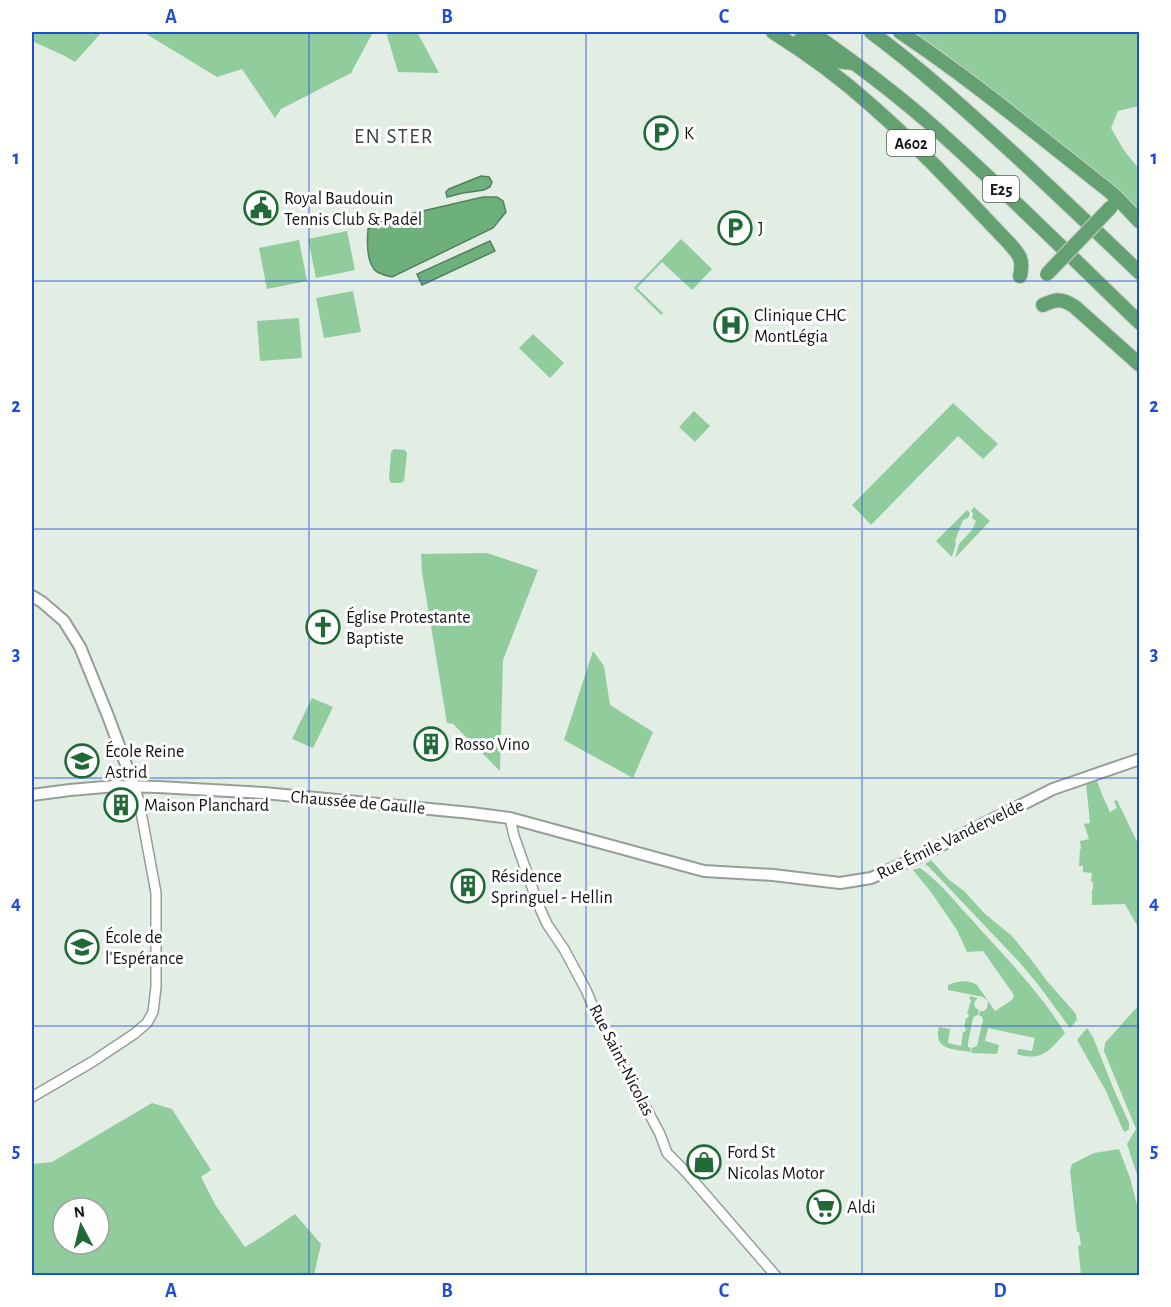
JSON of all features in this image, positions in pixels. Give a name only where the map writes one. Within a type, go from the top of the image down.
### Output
[{"type":"highway","name":"A602","points":[[773,32],[838,77],[905,136],[1019,254],[1022,263],[1020,276]]},
{"type":"highway","points":[[784,32],[836,61],[855,63]]},
{"type":"highway","name":"E25","points":[[812,32],[855,63],[925,120],[990,178],[1140,323]]},
{"type":"highway","name":"E25","points":[[871,32],[918,68],[973,116],[1140,273]]},
{"type":"highway","points":[[900,32],[983,91],[1140,222]]},
{"type":"highway","points":[[1044,278],[1115,203]]},
{"type":"highway","points":[[1043,305],[1058,300],[1067,302],[1140,365]]},
{"type":"main road","points":[[32,596],[64,621],[80,647],[134,786]]},
{"type":"main road","name":"Rue Émile Vandervelde","points":[[510,818],[704,871],[772,875],[840,883],[871,878],[916,858],[1053,789],[1140,759]]},
{"type":"main road","name":"Chaussée de Gaulle","points":[[32,795],[134,786],[273,794],[510,818]]},
{"type":"street","points":[[32,1097],[128,1038],[145,1026],[153,1012],[156,987],[156,893],[139,801],[134,786]]},
{"type":"street","name":"Rue Saint-Nicolas","points":[[510,818],[537,902],[586,990],[598,1018],[660,1134],[667,1154],[685,1171],[776,1275]]},
{"type":"shaded area","points":[[32,32],[102,32],[75,62],[32,41]]},
{"type":"shaded area","points":[[143,32],[373,32],[351,73],[281,109],[275,118],[242,69],[217,77]]},
{"type":"shaded area","points":[[386,32],[417,32],[439,73],[398,72]]},
{"type":"shaded area","points":[[914,32],[1139,32],[1139,106],[1118,111],[1111,128],[1123,149],[1139,169],[1139,213],[1058,141]]},
{"type":"shaded area","points":[[481,176],[489,177],[492,182],[490,187],[447,197],[446,192],[449,189]]},
{"type":"shaded area","points":[[483,197],[497,197],[503,201],[506,212],[493,228],[392,277],[379,273],[373,268],[368,252],[368,229],[384,220]]},
{"type":"shaded area","points":[[347,231],[355,270],[316,278],[308,239]]},
{"type":"shaded area","points":[[681,239],[712,269],[692,290],[662,262],[637,288],[663,313],[661,315],[634,288]]},
{"type":"shaded area","points":[[299,240],[307,281],[267,289],[259,248]]},
{"type":"shaded area","points":[[490,241],[495,251],[422,285],[417,274]]},
{"type":"shaded area","points":[[353,291],[361,332],[324,338],[316,298]]},
{"type":"shaded area","points":[[299,318],[302,358],[260,361],[257,321]]},
{"type":"shaded area","points":[[533,334],[564,363],[550,378],[519,348]]},
{"type":"shaded area","points":[[953,403],[998,444],[983,459],[958,436],[871,525],[852,505]]},
{"type":"shaded area","points":[[694,411],[710,426],[695,442],[679,427]]},
{"type":"shaded area","points":[[394,449],[405,450],[407,453],[404,481],[400,483],[391,483],[389,479],[391,452]]},
{"type":"shaded area","points":[[974,507],[990,521],[955,558],[959,544],[972,530],[976,521],[972,518],[971,511]]},
{"type":"shaded area","points":[[967,510],[970,513],[968,518],[963,520],[952,557],[936,541]]},
{"type":"shaded area","points":[[487,553],[538,570],[503,660],[500,771],[453,724],[447,723],[422,572],[421,554]]},
{"type":"shaded area","points":[[593,651],[604,666],[610,705],[653,732],[633,778],[564,740]]},
{"type":"shaded area","points":[[312,698],[333,707],[313,748],[292,739]]},
{"type":"shaded area","points":[[1097,781],[1110,812],[1117,808],[1114,801],[1117,800],[1139,846],[1139,929],[1125,904],[1092,905],[1092,873],[1083,872],[1083,866],[1079,866],[1080,841],[1089,839],[1084,824],[1090,823],[1086,784]]},
{"type":"shaded area","points":[[931,860],[985,914],[1012,936],[1076,1014],[1077,1020],[1070,1028],[1021,964],[925,864]]},
{"type":"shaded area","points":[[920,868],[947,892],[1033,989],[1055,1018],[1065,1033],[1045,1053],[1033,1056],[1017,1054],[1018,1049],[1032,1051],[1035,1038],[988,1028],[985,1041],[999,1045],[997,1054],[971,1053],[972,1048],[977,1046],[983,1020],[979,1015],[980,1011],[987,1008],[988,1001],[983,997],[948,990],[948,985],[963,981],[974,983],[977,985],[995,1011],[1012,1000],[1014,995],[983,951],[967,952],[957,930],[913,870]]},
{"type":"shaded area","points":[[970,996],[978,998],[974,1004],[979,1010],[978,1015],[973,1018],[968,1043],[968,1047],[971,1048],[970,1052],[946,1047],[939,1040],[939,1027],[950,1029],[948,1043],[961,1046],[966,1018],[969,1014],[967,1014]]},
{"type":"shaded area","points":[[1139,1005],[1139,1181],[1127,1144],[1136,1129],[1104,1051],[1105,1043]]},
{"type":"shaded area","points":[[1087,1028],[1093,1037],[1129,1123],[1129,1129],[1125,1132],[1106,1091],[1077,1040]]},
{"type":"shaded area","points":[[152,1103],[172,1109],[211,1170],[201,1177],[216,1206],[245,1247],[295,1214],[321,1244],[314,1275],[32,1275],[32,1164],[52,1162]]},
{"type":"shaded area","points":[[1119,1149],[1130,1178],[1139,1213],[1139,1275],[1081,1275],[1078,1246],[1081,1245],[1079,1232],[1077,1232],[1070,1171],[1072,1164],[1094,1153]]},
{"type":"place","name":"K","points":[[661,133]]},
{"type":"place","name":"Royal Baudouin Tennis Club & Padel","points":[[261,208]]},
{"type":"place","name":"J","points":[[735,228]]},
{"type":"place","name":"Clinique CHC MontLégia","points":[[731,325]]},
{"type":"place","name":"Église Protestante Baptiste","points":[[323,627]]},
{"type":"place","name":"Rosso Vino","points":[[431,744]]},
{"type":"place","name":"École Reine Astrid","points":[[82,761]]},
{"type":"place","name":"Maison Planchard","points":[[121,805]]},
{"type":"place","name":"Résidence Springuel - Hellin","points":[[468,886]]},
{"type":"place","name":"École de l'Espérance","points":[[82,947]]},
{"type":"place","name":"Ford St Nicolas Motor","points":[[704,1162]]},
{"type":"place","name":"Aldi","points":[[824,1207]]},
{"type":"district","name":"EN STER","points":[[394,136]]}]
